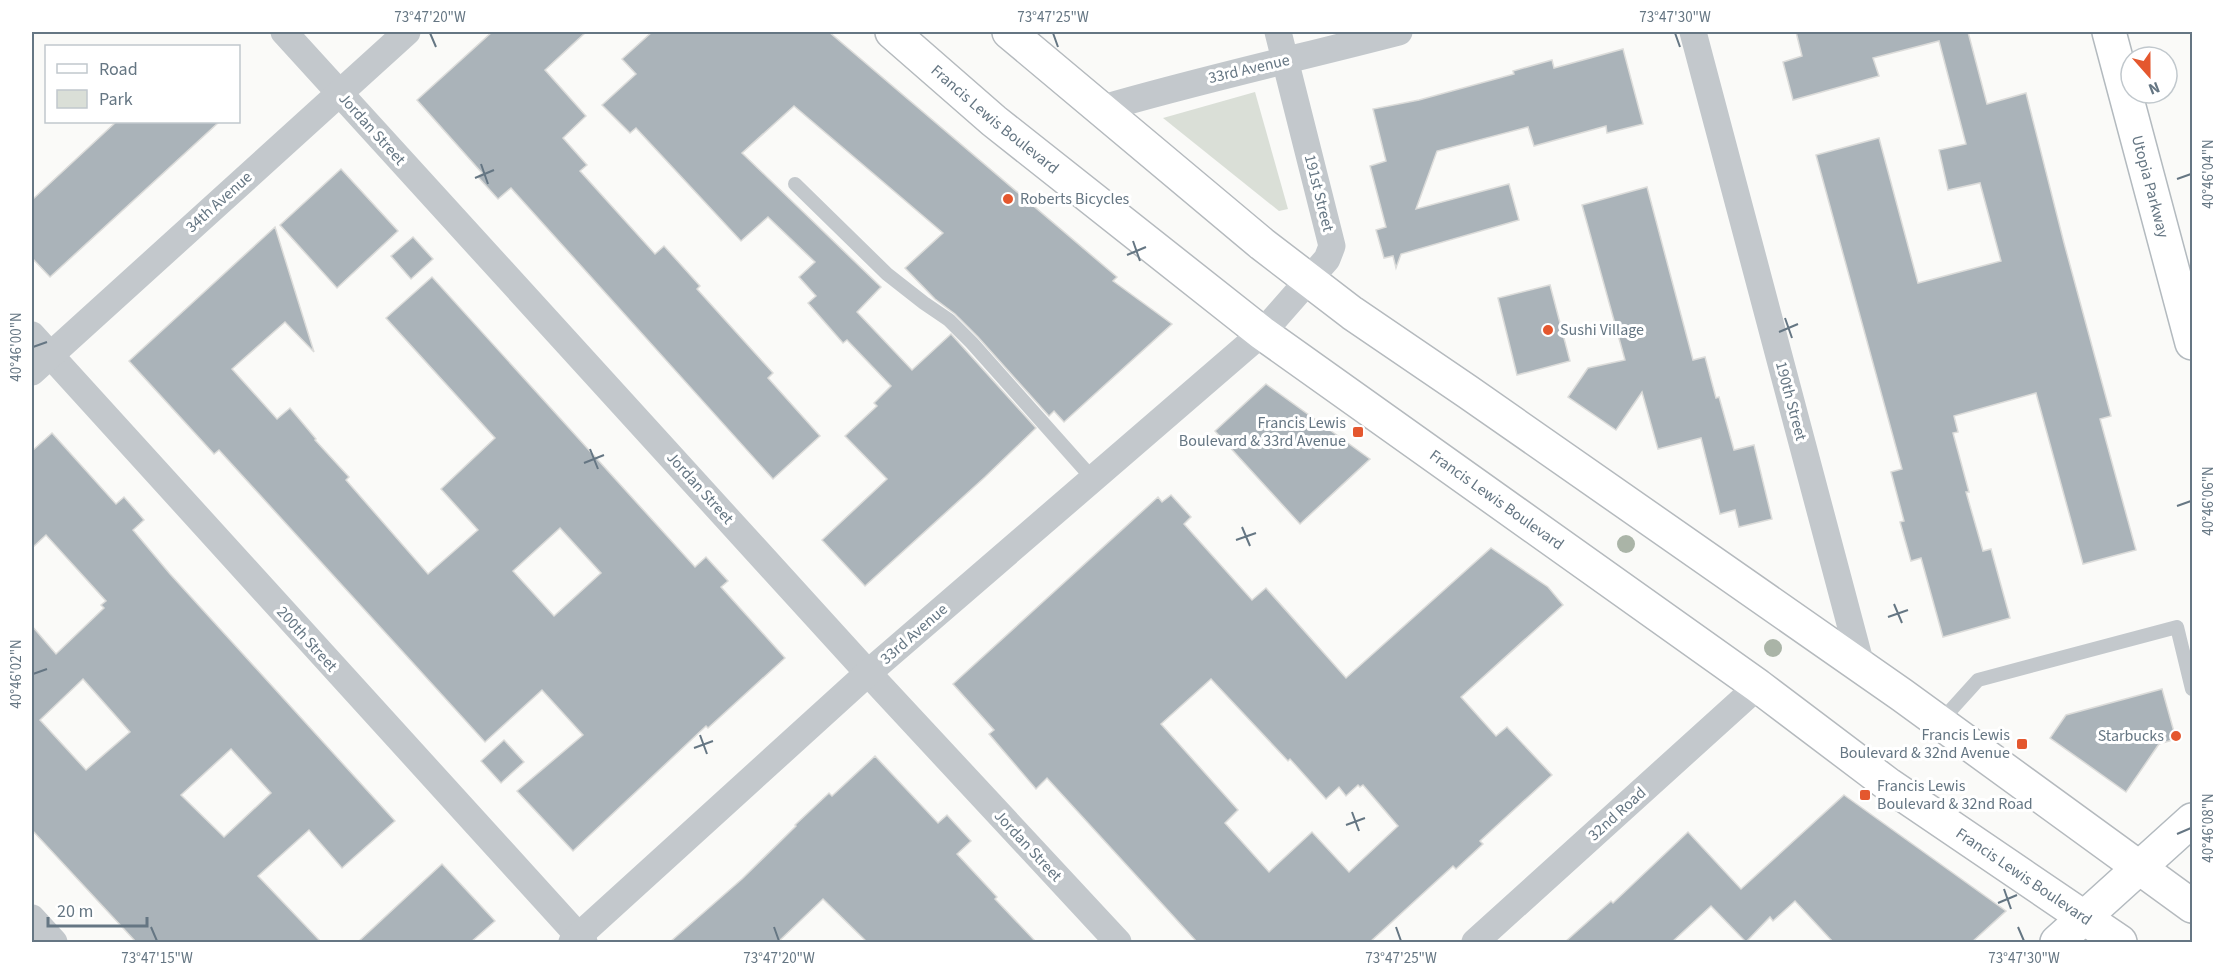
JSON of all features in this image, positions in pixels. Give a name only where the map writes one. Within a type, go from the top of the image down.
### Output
[{"type":"main road","name":"Francis Lewis Boulevard","points":[[892,32],[994,121],[1262,333],[1758,686],[1889,785],[2120,942]]},
{"type":"main road","points":[[1009,32],[1100,109],[1352,313],[1861,665],[2193,906]]},
{"type":"main road","name":"Utopia Parkway","points":[[2109,32],[2193,343]]},
{"type":"main road","points":[[2057,942],[2193,820]]},
{"type":"street","name":"Jordan Street","points":[[284,32],[868,673],[1118,942]]},
{"type":"street","name":"34th Avenue","points":[[41,364],[407,32]]},
{"type":"street","name":"191st Street","points":[[1262,333],[1327,259],[1332,246],[1278,32]]},
{"type":"street","name":"33rd Avenue","points":[[1100,109],[1244,69],[1286,61],[1399,32]]},
{"type":"street","name":"190th Street","points":[[1693,32],[1861,665]]},
{"type":"street","name":"33rd Avenue","points":[[578,940],[868,673],[1262,333]]},
{"type":"street","name":"200th Street","points":[[32,335],[41,364],[578,940]]},
{"type":"street","name":"32nd Road","points":[[1475,942],[1758,686]]},
{"type":"street","points":[[32,918],[54,942]]},
{"type":"lane","points":[[795,184],[887,274],[949,320],[1093,479]]},
{"type":"lane","points":[[1940,722],[1978,680],[2177,627],[2193,688]]},
{"type":"green space","points":[[1255,92],[1288,209],[1279,211],[1163,118]]},
{"type":"building","points":[[492,32],[586,32],[545,70],[586,116],[563,138],[587,165],[580,171],[655,254],[664,246],[700,286],[697,289],[773,373],[768,378],[820,436],[773,479],[511,188],[498,199],[478,177],[482,173],[417,100]]},
{"type":"building","points":[[652,32],[829,32],[1117,277],[1113,281],[1172,324],[1064,422],[1054,411],[1049,416],[978,337],[955,314],[935,299],[905,268],[943,233],[794,106],[742,153],[881,287],[857,312],[912,370],[951,334],[1036,428],[865,586],[822,540],[887,479],[845,436],[877,406],[874,403],[891,386],[847,340],[843,343],[808,303],[816,296],[799,277],[815,262],[768,217],[741,241],[636,128],[630,133],[602,105],[636,74],[622,59]]},
{"type":"building","points":[[1796,32],[1968,32],[1987,104],[2026,93],[2111,416],[2100,419],[2136,550],[2083,564],[2036,393],[1954,416],[1958,432],[1953,433],[1969,492],[1966,492],[1983,551],[1991,549],[2010,618],[1943,637],[1921,558],[1911,561],[1900,522],[1904,521],[1891,472],[1902,469],[1816,155],[1879,138],[1918,283],[2001,261],[1980,183],[1948,190],[1939,150],[1966,144],[1939,41],[1873,58],[1879,76],[1793,100],[1783,62],[1802,56]]},
{"type":"building","points":[[1623,49],[1643,124],[1607,133],[1606,126],[1534,146],[1528,127],[1437,151],[1416,209],[1509,184],[1519,220],[1401,254],[1396,268],[1393,256],[1384,258],[1376,230],[1386,227],[1370,166],[1386,161],[1373,109],[1419,100],[1514,74],[1513,71],[1552,60],[1554,68]]},
{"type":"building","points":[[115,123],[218,123],[50,277],[32,258],[32,200]]},
{"type":"building","points":[[341,169],[398,231],[337,288],[280,225]]},
{"type":"building","points":[[1647,187],[1693,360],[1705,357],[1734,450],[1754,445],[1772,519],[1739,527],[1735,510],[1720,514],[1701,438],[1658,449],[1642,392],[1616,430],[1568,397],[1588,368],[1625,360],[1582,205]]},
{"type":"building","points":[[275,227],[314,352],[285,322],[232,369],[277,419],[290,408],[349,477],[346,480],[428,574],[478,530],[441,489],[495,438],[386,318],[432,277],[695,567],[706,557],[728,581],[721,587],[785,658],[708,728],[706,726],[573,851],[517,791],[583,735],[542,690],[485,742],[219,450],[214,454],[129,361]],"holes":[[[560,528],[601,573],[554,616],[513,571]]]},
{"type":"building","points":[[413,237],[433,259],[411,279],[391,256]]},
{"type":"building","points":[[1550,285],[1570,361],[1517,375],[1498,298]]},
{"type":"building","points":[[1266,384],[1370,459],[1300,524],[1215,431]]},
{"type":"building","points":[[52,433],[116,504],[124,497],[144,520],[133,530],[170,574],[395,821],[342,868],[309,830],[258,876],[321,942],[136,942],[32,830],[32,626],[56,654],[104,608],[101,605],[106,601],[46,535],[32,548],[32,451]],"holes":[[[83,679],[130,732],[86,770],[40,720]],[[231,749],[271,793],[224,837],[181,795]]]},
{"type":"building","points":[[1171,495],[1191,517],[1184,524],[1252,600],[1266,588],[1346,678],[1491,548],[1548,587],[1563,605],[1461,697],[1496,736],[1507,727],[1552,775],[1480,841],[1483,844],[1456,869],[1453,866],[1370,942],[1197,942],[1047,778],[1036,789],[989,734],[994,730],[953,684],[1158,497],[1162,502]],"holes":[[[1211,679],[1288,761],[1290,759],[1326,799],[1339,787],[1346,796],[1358,785],[1360,787],[1363,785],[1398,826],[1349,872],[1312,832],[1269,872],[1225,823],[1238,810],[1161,724]]]},
{"type":"building","points":[[2162,689],[2176,739],[2159,744],[2126,792],[2050,738],[2066,715]]},
{"type":"building","points":[[504,740],[524,762],[501,783],[481,761]]},
{"type":"building","points":[[875,756],[938,823],[947,815],[971,841],[957,854],[1036,942],[867,942],[823,899],[778,942],[670,942],[742,879],[829,793],[832,796]]},
{"type":"building","points":[[1844,795],[2006,911],[1972,942],[1833,942],[1795,901],[1773,921],[1770,917],[1746,942],[1711,906],[1672,942],[1565,942],[1611,901],[1613,903],[1688,832],[1741,889]]},
{"type":"building","points":[[442,864],[495,921],[471,942],[358,942]]},
{"type":"place","name":"Roberts Bicycles","points":[[1008,199]]},
{"type":"place","name":"Sushi Village","points":[[1548,330]]},
{"type":"place","name":"Francis Lewis Boulevard & 33rd Avenue","points":[[1358,432]]},
{"type":"place","name":"Starbucks","points":[[2176,736]]},
{"type":"place","name":"Francis Lewis Boulevard & 32nd Avenue","points":[[2022,744]]},
{"type":"place","name":"Francis Lewis Boulevard & 32nd Road","points":[[1865,795]]}]
